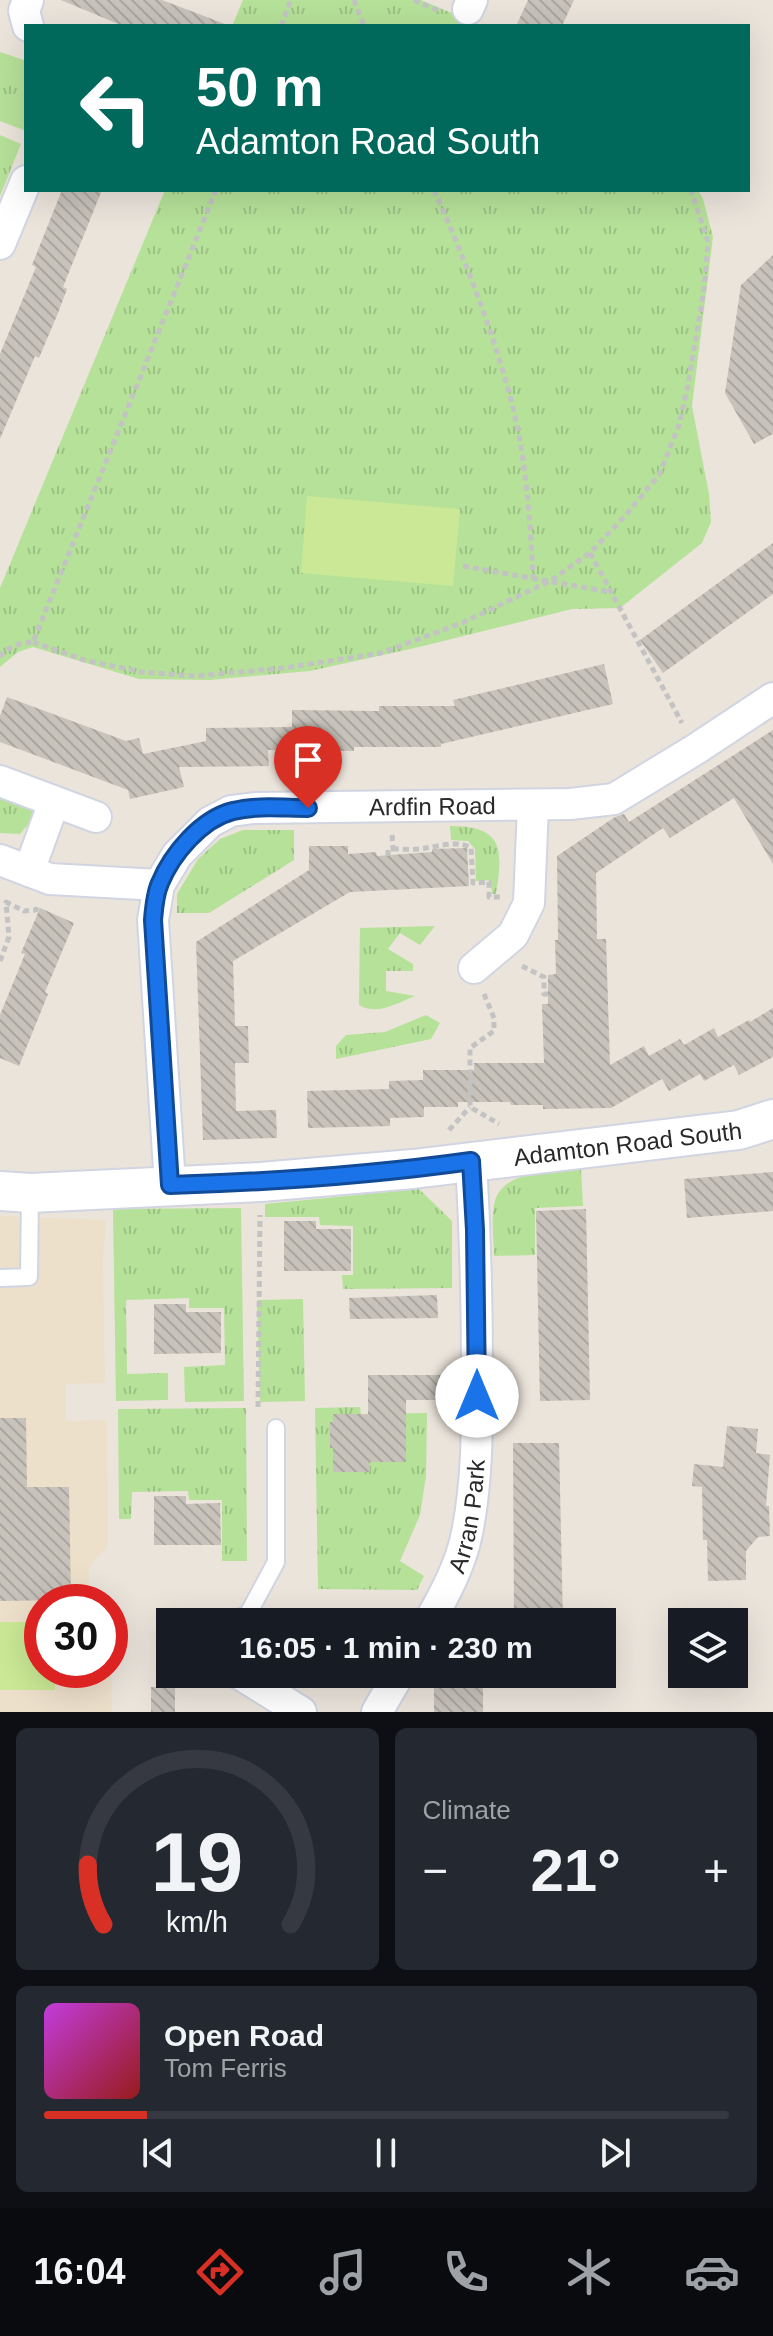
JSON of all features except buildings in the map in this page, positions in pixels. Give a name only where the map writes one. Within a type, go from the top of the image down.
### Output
[{"type":"street","points":[[27,24],[24,11],[28,0]]},
{"type":"street","points":[[0,244],[24,186]]},
{"type":"street","name":"Ardfin Road","points":[[170,1185],[153,920],[159,885],[177,855],[210,822],[231,811],[254,808],[533,805],[614,799],[773,698]]},
{"type":"street","points":[[0,781],[96,817]]},
{"type":"street","points":[[40,875],[54,802]]},
{"type":"street","points":[[474,968],[513,935],[529,903],[533,805]]},
{"type":"street","points":[[0,860],[40,875],[159,885]]},
{"type":"street","name":"Adamton Road South","points":[[15,1192],[261,1182],[413,1169],[739,1130],[773,1119]]},
{"type":"street","name":"Arran Park","points":[[437,1608],[467,1535],[475,1486],[477,1307],[471,1161]]},
{"type":"street","points":[[262,1688],[301,1712]]},
{"type":"street","points":[[377,1712],[391,1688]]},
{"type":"lane","points":[[0,1278],[29,1277],[15,1192]]},
{"type":"lane","points":[[251,1608],[276,1562],[276,1428]]},
{"type":"path","points":[[282,24],[291,0]]},
{"type":"path","points":[[354,0],[363,24]]},
{"type":"path","points":[[33,642],[215,192]]},
{"type":"path","points":[[435,192],[487,321],[511,398],[531,526],[533,578]]},
{"type":"path","points":[[0,657],[3,651],[33,642],[84,660],[142,672],[195,676],[284,668],[381,653],[462,623],[550,581],[590,553],[659,475],[679,425],[704,289],[708,242],[692,192]]},
{"type":"path","points":[[590,553],[696,749]]},
{"type":"path","points":[[463,566],[611,592]]},
{"type":"path","points":[[392,822],[393,849]]},
{"type":"path","points":[[388,856],[388,849],[466,845],[471,848],[473,883],[489,882],[489,897],[501,897]]},
{"type":"path","points":[[0,961],[9,937],[6,902],[24,911],[36,910],[40,875]]},
{"type":"path","points":[[522,966],[544,977],[544,994],[548,994]]},
{"type":"path","points":[[474,968],[494,1018],[494,1031],[470,1048],[470,1107],[549,1152]]},
{"type":"path","points":[[258,1407],[261,1182]]},
{"type":"shaded area","points":[[0,1216],[106,1220],[103,1260],[105,1383],[66,1384],[66,1421],[107,1420],[108,1546],[89,1566],[89,1584],[24,1584],[24,1688],[112,1688],[112,1712],[0,1712]]},
{"type":"green space","points":[[243,0],[421,0],[477,24],[233,24]]},
{"type":"green space","points":[[0,52],[24,60],[24,130],[0,121]]},
{"type":"green space","points":[[0,135],[21,144],[0,196]]},
{"type":"green space","points":[[164,192],[699,192],[713,237],[692,406],[709,494],[711,522],[702,543],[620,608],[572,609],[310,671],[210,680],[139,679],[33,647],[18,652],[0,667],[0,588]]},
{"type":"green space","points":[[307,496],[460,509],[453,586],[301,573]]},
{"type":"green space","points":[[0,791],[33,808],[32,820],[20,834],[0,833]]},
{"type":"green space","points":[[450,826],[481,830],[496,843],[499,864],[496,894],[492,894],[491,880],[476,881],[475,849],[468,841],[451,840]]},
{"type":"green space","points":[[243,830],[294,830],[294,860],[209,913],[177,913],[177,894],[198,859],[220,839]]},
{"type":"green space","points":[[435,926],[420,945],[400,933],[388,949],[413,964],[413,971],[386,971],[386,991],[415,996],[380,1009],[359,1005],[360,928]]},
{"type":"green space","points":[[426,1015],[440,1023],[431,1039],[336,1059],[336,1046],[346,1035],[385,1032]]},
{"type":"green space","points":[[581,1168],[583,1206],[535,1208],[535,1255],[494,1256],[494,1205],[498,1193],[506,1185],[529,1174]]},
{"type":"green space","points":[[419,1189],[452,1221],[452,1288],[343,1289],[342,1275],[353,1275],[353,1226],[320,1225],[319,1217],[265,1217],[265,1204]]},
{"type":"green space","points":[[241,1208],[244,1401],[185,1402],[184,1367],[225,1365],[224,1308],[189,1308],[189,1298],[126,1300],[127,1374],[168,1373],[168,1400],[116,1401],[113,1209]]},
{"type":"green space","points":[[303,1299],[305,1401],[260,1402],[257,1300]]},
{"type":"green space","points":[[360,1407],[361,1414],[427,1413],[426,1476],[420,1515],[400,1561],[424,1576],[417,1590],[318,1589],[315,1408]]},
{"type":"green space","points":[[246,1408],[247,1561],[222,1561],[222,1500],[189,1500],[188,1491],[132,1492],[131,1519],[119,1519],[118,1409]]},
{"type":"green space","points":[[0,1622],[24,1622],[24,1688],[55,1690],[0,1690]]},
{"type":"route","points":[[308,808],[231,811],[193,836],[159,885],[153,920],[170,1185],[261,1182],[471,1161],[477,1396]]}]
